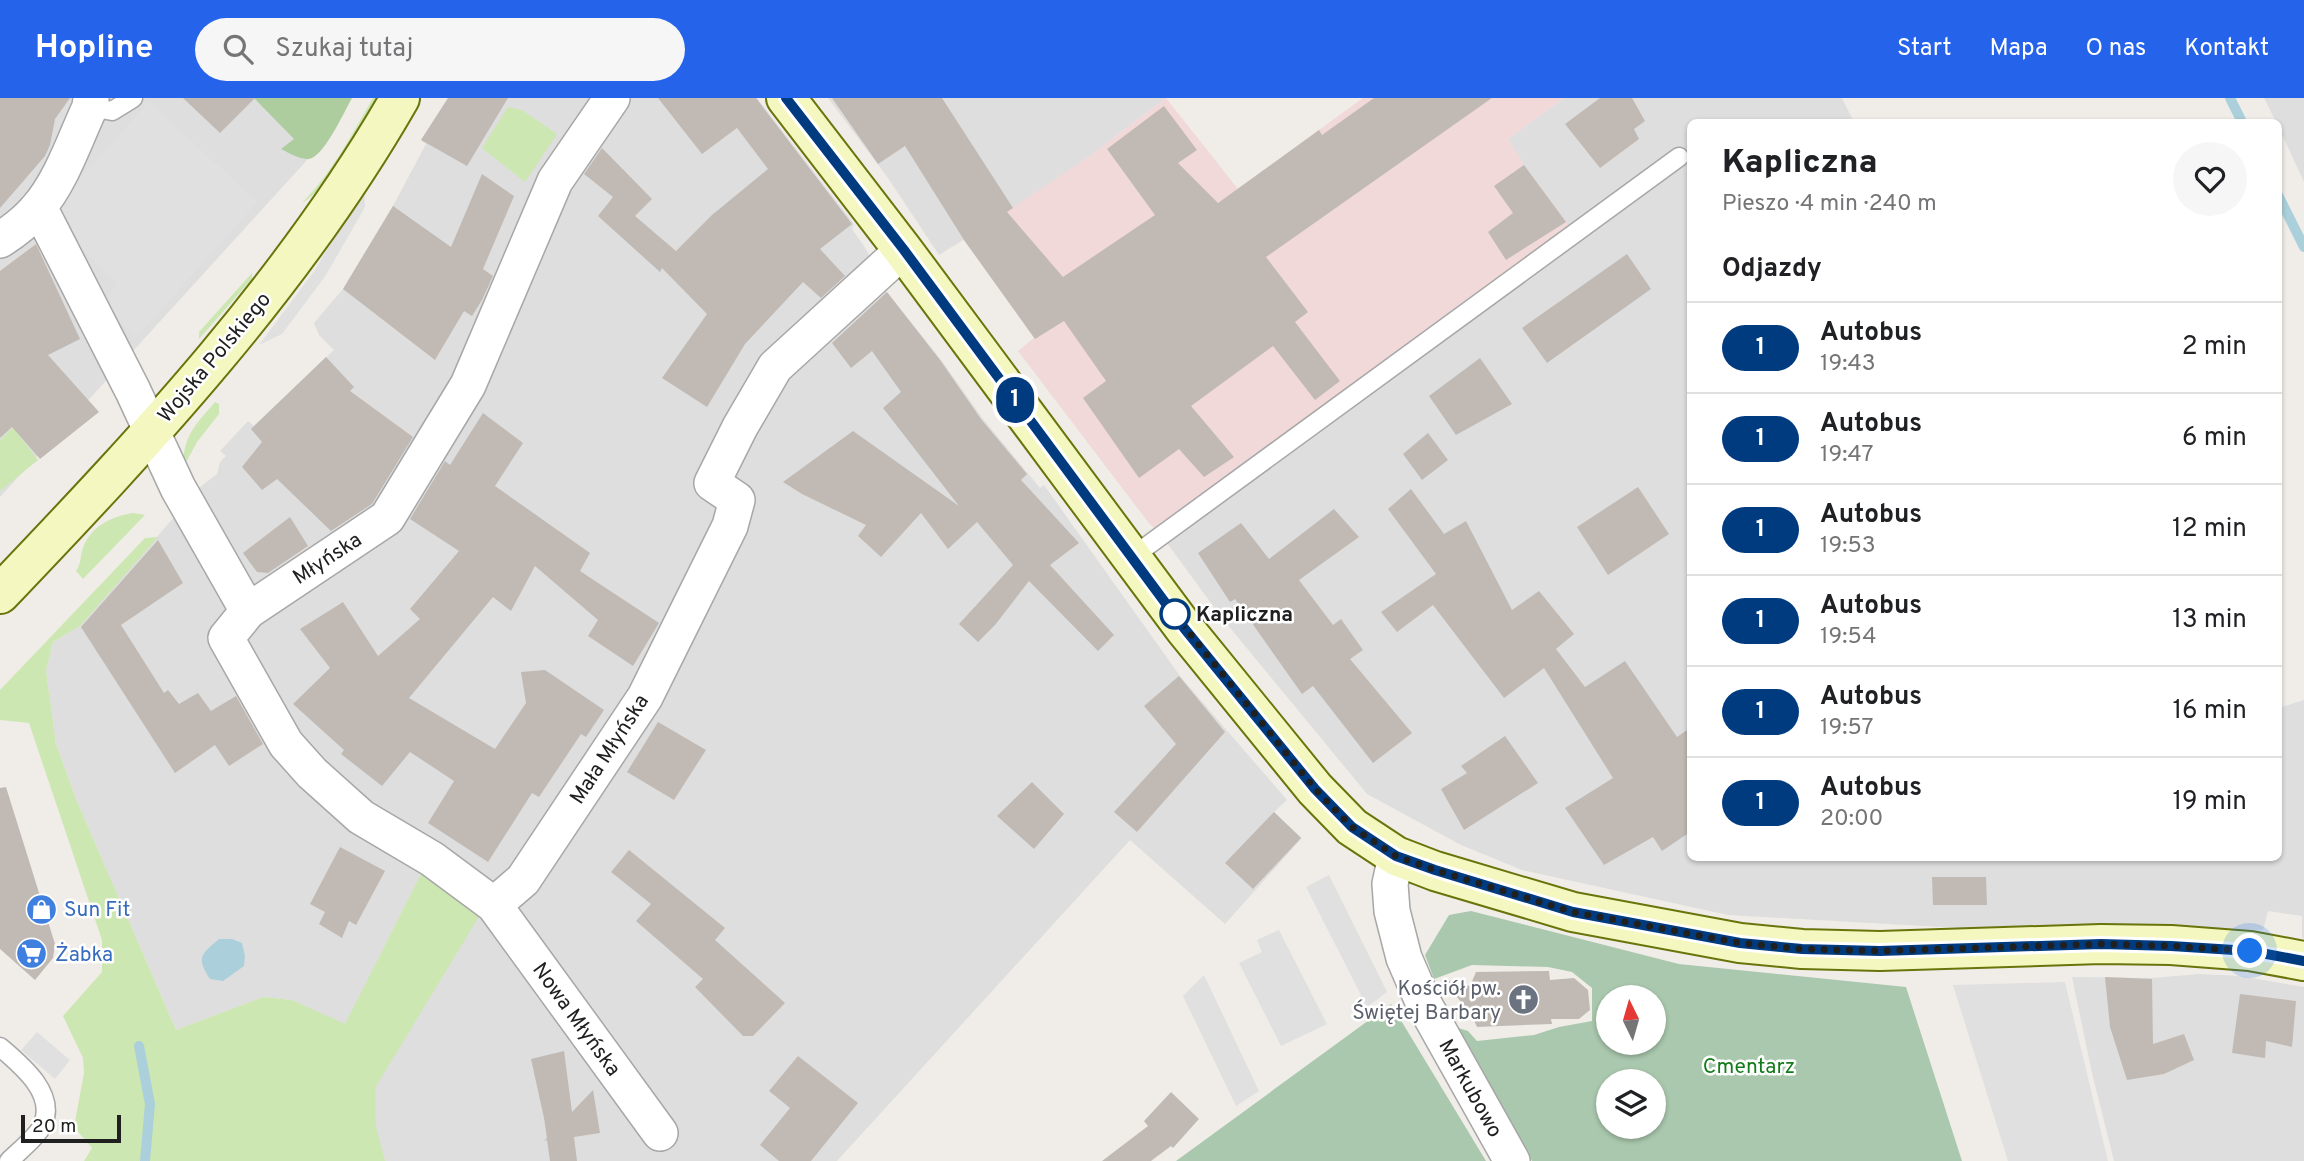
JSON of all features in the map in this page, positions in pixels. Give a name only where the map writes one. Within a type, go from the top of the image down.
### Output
[{"type":"street","name":"Wojska Polskiego","points":[[0,594],[208,368],[292,260],[377,138],[400,98]]},
{"type":"street","name":"Młyńska","points":[[248,611],[387,518],[468,385],[555,181],[612,98]]},
{"type":"street","points":[[786,98],[904,250],[1184,628],[1315,789],[1352,827],[1396,856],[1573,912],[1740,943],[1802,949],[1880,951],[2101,944],[2171,946],[2250,951],[2304,961]]},
{"type":"street","points":[[0,240],[20,226],[39,207],[63,166],[90,102]]},
{"type":"street","points":[[39,207],[152,430],[178,488],[248,611],[226,638],[286,744],[312,774],[361,817],[432,859],[494,905]]},
{"type":"street","name":"Mała Młyńska","points":[[494,905],[523,880],[645,697],[730,526],[737,500],[712,483],[740,427],[775,367],[904,250]]},
{"type":"street","name":"Markubowo","points":[[1396,856],[1390,884],[1392,911],[1404,958],[1424,1003],[1512,1161]]},
{"type":"street","name":"Nowa Młyńska","points":[[494,905],[660,1133]]},
{"type":"lane","points":[[90,102],[112,111],[133,98]]},
{"type":"lane","points":[[1132,557],[1679,157]]},
{"type":"lane","points":[[0,1047],[36,1083],[46,1102],[43,1125],[9,1161]]},
{"type":"shaded area","points":[[0,98],[347,98],[319,147],[0,497]]},
{"type":"shaded area","points":[[448,98],[757,98],[854,224],[852,229],[866,249],[887,292],[942,361],[983,419],[1040,488],[1044,485],[1180,676],[1287,800],[1274,812],[1302,838],[1225,924],[1130,840],[837,1161],[384,1161],[376,1126],[374,1088],[483,909],[424,868],[345,1025],[292,1000],[263,997],[176,1030],[76,799],[56,744],[46,671],[53,642],[80,626],[200,487],[217,474],[220,462],[226,456],[220,451],[248,421],[254,426],[334,350],[319,335],[314,323],[343,289],[394,204],[426,144],[421,140]]},
{"type":"shaded area","points":[[828,98],[1166,98],[1087,158],[939,255],[888,178]]},
{"type":"shaded area","points":[[1166,98],[1238,189],[1363,98],[1564,98],[1508,139],[1575,234],[1164,539],[1148,522],[1018,351],[1034,338],[964,240],[1087,158]]},
{"type":"shaded area","points":[[1564,98],[1842,98],[1852,119],[1687,119],[1687,861],[2282,861],[2282,707],[2304,700],[2304,939],[2302,916],[2268,911],[2263,930],[2132,927],[1994,930],[1728,915],[1522,870],[1461,845],[1367,794],[1222,618],[1164,539],[1524,165],[1508,139]]},
{"type":"shaded area","points":[[2264,98],[2304,98],[2304,182],[2282,134],[2282,119],[2274,119]]},
{"type":"shaded area","points":[[149,102],[257,202],[136,338],[101,302],[117,284],[73,240],[56,205]]},
{"type":"shaded area","points":[[364,187],[365,207],[326,275],[282,334],[259,345],[315,270]]},
{"type":"shaded area","points":[[1329,875],[1387,992],[1367,1007],[1306,887]]},
{"type":"shaded area","points":[[1279,930],[1327,1024],[1281,1046],[1239,963],[1262,952],[1257,940]]},
{"type":"shaded area","points":[[2199,974],[2240,976],[2304,987],[2304,1161],[2114,1161],[2072,977],[2152,978]]},
{"type":"shaded area","points":[[1204,975],[1259,1091],[1236,1106],[1183,996]]},
{"type":"shaded area","points":[[2065,982],[2108,1161],[2008,1161],[1953,985]]},
{"type":"shaded area","points":[[37,1032],[70,1060],[55,1079],[21,1050]]},
{"type":"green space","points":[[254,98],[352,98],[326,143],[314,157],[308,159],[281,149],[294,139]]},
{"type":"green space","points":[[373,98],[378,98],[334,171],[313,195],[302,203],[332,166]]},
{"type":"green space","points":[[508,107],[522,110],[557,134],[525,182],[482,148]]},
{"type":"green space","points":[[252,273],[252,279],[199,339],[199,332]]},
{"type":"green space","points":[[215,402],[219,404],[219,414],[197,442],[183,468],[188,439]]},
{"type":"green space","points":[[13,427],[38,460],[0,491],[0,440]]},
{"type":"green space","points":[[133,513],[145,515],[83,579],[76,571],[88,538],[104,523]]},
{"type":"green space","points":[[158,537],[80,626],[53,642],[46,671],[56,744],[76,799],[176,1030],[263,997],[292,1000],[345,1024],[424,868],[483,910],[375,1088],[376,1126],[385,1161],[84,1161],[92,1148],[74,1127],[84,1073],[83,1058],[63,1016],[102,972],[102,940],[29,723],[0,720],[0,690],[145,538]]},
{"type":"green space","name":"Cmentarz","points":[[1471,911],[1679,964],[1906,987],[1962,1161],[1532,1161],[1455,1027],[1468,1031],[1477,1041],[1534,1035],[1592,1021],[1592,988],[1572,972],[1548,967],[1472,965],[1434,979],[1425,955],[1449,915]]},
{"type":"green space","points":[[1391,1004],[1486,1161],[1176,1161]]},
{"type":"water","points":[[219,939],[232,939],[242,943],[245,956],[244,966],[223,981],[210,979],[202,961],[208,949]]},
{"type":"building","points":[[0,98],[70,98],[55,119],[45,156],[0,208]]},
{"type":"building","points":[[183,98],[255,98],[220,133]]},
{"type":"building","points":[[448,98],[508,98],[467,166],[421,140]]},
{"type":"building","points":[[658,98],[756,98],[852,224],[820,249],[845,276],[821,298],[803,282],[745,344],[707,407],[662,378],[707,314],[662,268],[660,272],[598,216],[613,197],[584,174],[602,148],[652,199],[635,216],[676,251],[712,215],[768,169],[737,128],[702,154]]},
{"type":"building","points":[[832,98],[942,98],[1013,208],[1007,212],[1063,277],[1155,215],[1107,149],[1164,106],[1197,150],[1178,163],[1218,203],[1319,130],[1322,135],[1374,98],[1492,98],[1266,257],[1308,312],[1295,322],[1340,381],[1315,400],[1273,346],[1191,406],[1234,457],[1204,477],[1179,449],[1139,478],[1083,398],[1106,381],[1064,321],[1035,339],[964,240],[905,146],[878,164]]},
{"type":"building","points":[[1600,98],[1632,98],[1645,121],[1634,129],[1639,139],[1600,168],[1565,124]]},
{"type":"building","points":[[1524,165],[1566,222],[1506,260],[1488,232],[1513,213],[1494,186]]},
{"type":"building","points":[[482,174],[514,196],[483,269],[493,276],[482,300],[472,316],[464,311],[435,360],[343,289],[393,206],[451,247]]},
{"type":"building","points":[[36,244],[80,339],[48,355],[99,412],[40,459],[12,427],[0,438],[0,271]]},
{"type":"building","points":[[1627,254],[1651,289],[1547,363],[1522,328]]},
{"type":"building","points":[[887,292],[940,360],[981,419],[1027,474],[1021,480],[1079,543],[1050,565],[1114,635],[1098,651],[1029,581],[995,625],[978,642],[959,624],[1013,565],[977,522],[948,549],[921,513],[881,557],[858,536],[866,525],[783,482],[853,431],[959,506],[883,408],[901,392],[872,351],[851,368],[832,343]]},
{"type":"building","points":[[326,357],[354,387],[350,391],[413,437],[372,504],[331,531],[277,479],[262,490],[242,467],[262,442],[251,429]]},
{"type":"building","points":[[1480,358],[1512,404],[1456,435],[1429,396]]},
{"type":"building","points":[[483,413],[523,443],[495,486],[590,553],[580,571],[659,623],[633,666],[588,636],[598,620],[535,566],[511,611],[493,597],[409,698],[495,749],[526,703],[521,672],[545,670],[604,710],[586,737],[581,734],[539,797],[532,793],[488,862],[428,823],[454,781],[410,752],[382,786],[341,754],[344,750],[293,704],[330,668],[300,629],[343,602],[378,656],[420,619],[410,609],[459,551],[410,519],[445,461],[450,465]]},
{"type":"building","points":[[1428,433],[1448,460],[1422,480],[1403,454]]},
{"type":"building","points":[[1638,487],[1669,534],[1608,575],[1577,527]]},
{"type":"building","points":[[1411,489],[1444,534],[1466,521],[1512,610],[1539,591],[1574,634],[1556,649],[1585,687],[1625,661],[1677,737],[1687,730],[1687,834],[1662,851],[1653,837],[1604,865],[1565,808],[1613,778],[1544,668],[1504,698],[1433,605],[1397,632],[1381,612],[1436,574],[1388,509]]},
{"type":"building","points":[[1334,509],[1359,537],[1299,580],[1333,625],[1341,619],[1363,650],[1350,659],[1412,733],[1373,763],[1313,686],[1302,694],[1235,599],[1230,602],[1198,553],[1241,523],[1269,559]]},
{"type":"building","points":[[290,517],[308,546],[268,573],[257,572],[243,553]]},
{"type":"building","points":[[158,540],[183,583],[121,625],[164,693],[168,690],[179,704],[198,693],[211,711],[236,696],[263,744],[229,766],[215,745],[175,773],[81,627]]},
{"type":"building","points":[[1179,676],[1225,732],[1137,832],[1114,812],[1176,744],[1144,706]]},
{"type":"building","points":[[658,722],[706,750],[674,800],[627,772]]},
{"type":"building","points":[[1505,736],[1538,783],[1464,830],[1441,789],[1467,773],[1461,766]]},
{"type":"building","points":[[1032,782],[1064,814],[1034,849],[997,816]]},
{"type":"building","points":[[6,787],[55,944],[53,958],[35,980],[0,949],[0,788]]},
{"type":"building","points":[[1274,812],[1301,838],[1253,889],[1225,863]]},
{"type":"building","points":[[340,847],[385,871],[356,925],[349,921],[342,938],[319,924],[325,912],[310,904]]},
{"type":"building","points":[[629,850],[725,928],[715,940],[785,1003],[753,1036],[743,1036],[695,987],[703,979],[636,921],[651,904],[611,872]]},
{"type":"building","points":[[1932,877],[1986,877],[1987,905],[1933,905]]},
{"type":"building","name":"Kościół pw. Świętej Barbary","points":[[1549,971],[1550,980],[1574,978],[1588,990],[1590,1010],[1579,1019],[1551,1019],[1552,1024],[1477,1027],[1471,1014],[1442,979],[1470,986],[1476,972]]},
{"type":"building","points":[[2105,977],[2152,979],[2153,1044],[2184,1034],[2194,1060],[2164,1074],[2127,1080],[2110,1027]]},
{"type":"building","points":[[2240,994],[2296,1001],[2292,1047],[2266,1041],[2265,1058],[2232,1053]]},
{"type":"building","points":[[564,1051],[572,1112],[593,1090],[600,1133],[574,1137],[577,1161],[550,1161],[547,1140],[544,1141],[547,1138],[544,1118],[531,1059]]},
{"type":"building","points":[[798,1056],[858,1103],[811,1161],[779,1161],[760,1145],[790,1108],[769,1091]]},
{"type":"building","points":[[1171,1092],[1199,1119],[1173,1148],[1171,1146],[1151,1161],[1102,1161],[1148,1126],[1144,1121]]},
{"type":"waterway","points":[[2230,98],[2240,119]]},
{"type":"waterway","points":[[2282,203],[2304,247]]},
{"type":"waterway","points":[[139,1046],[150,1104],[145,1161]]},
{"type":"bus line","name":"1","points":[[786,98],[904,250],[1184,628],[1315,789],[1352,827],[1396,856],[1573,912],[1740,943],[1802,949],[1880,951],[2101,944],[2171,946],[2250,951],[2304,961]]},
{"type":"place","name":"Kapliczna","points":[[1175,614]]},
{"type":"place","name":"Sun Fit","points":[[41,909]]},
{"type":"place","name":"Żabka","points":[[32,954]]},
{"type":"place","name":"Kościół pw. Świętej Barbary","points":[[1524,1000]]},
{"type":"route","points":[[1175,614],[1171,610],[1315,789],[1352,827],[1396,856],[1435,870],[1573,912],[1740,943],[1802,949],[1880,951],[2101,944],[2250,951]]}]
